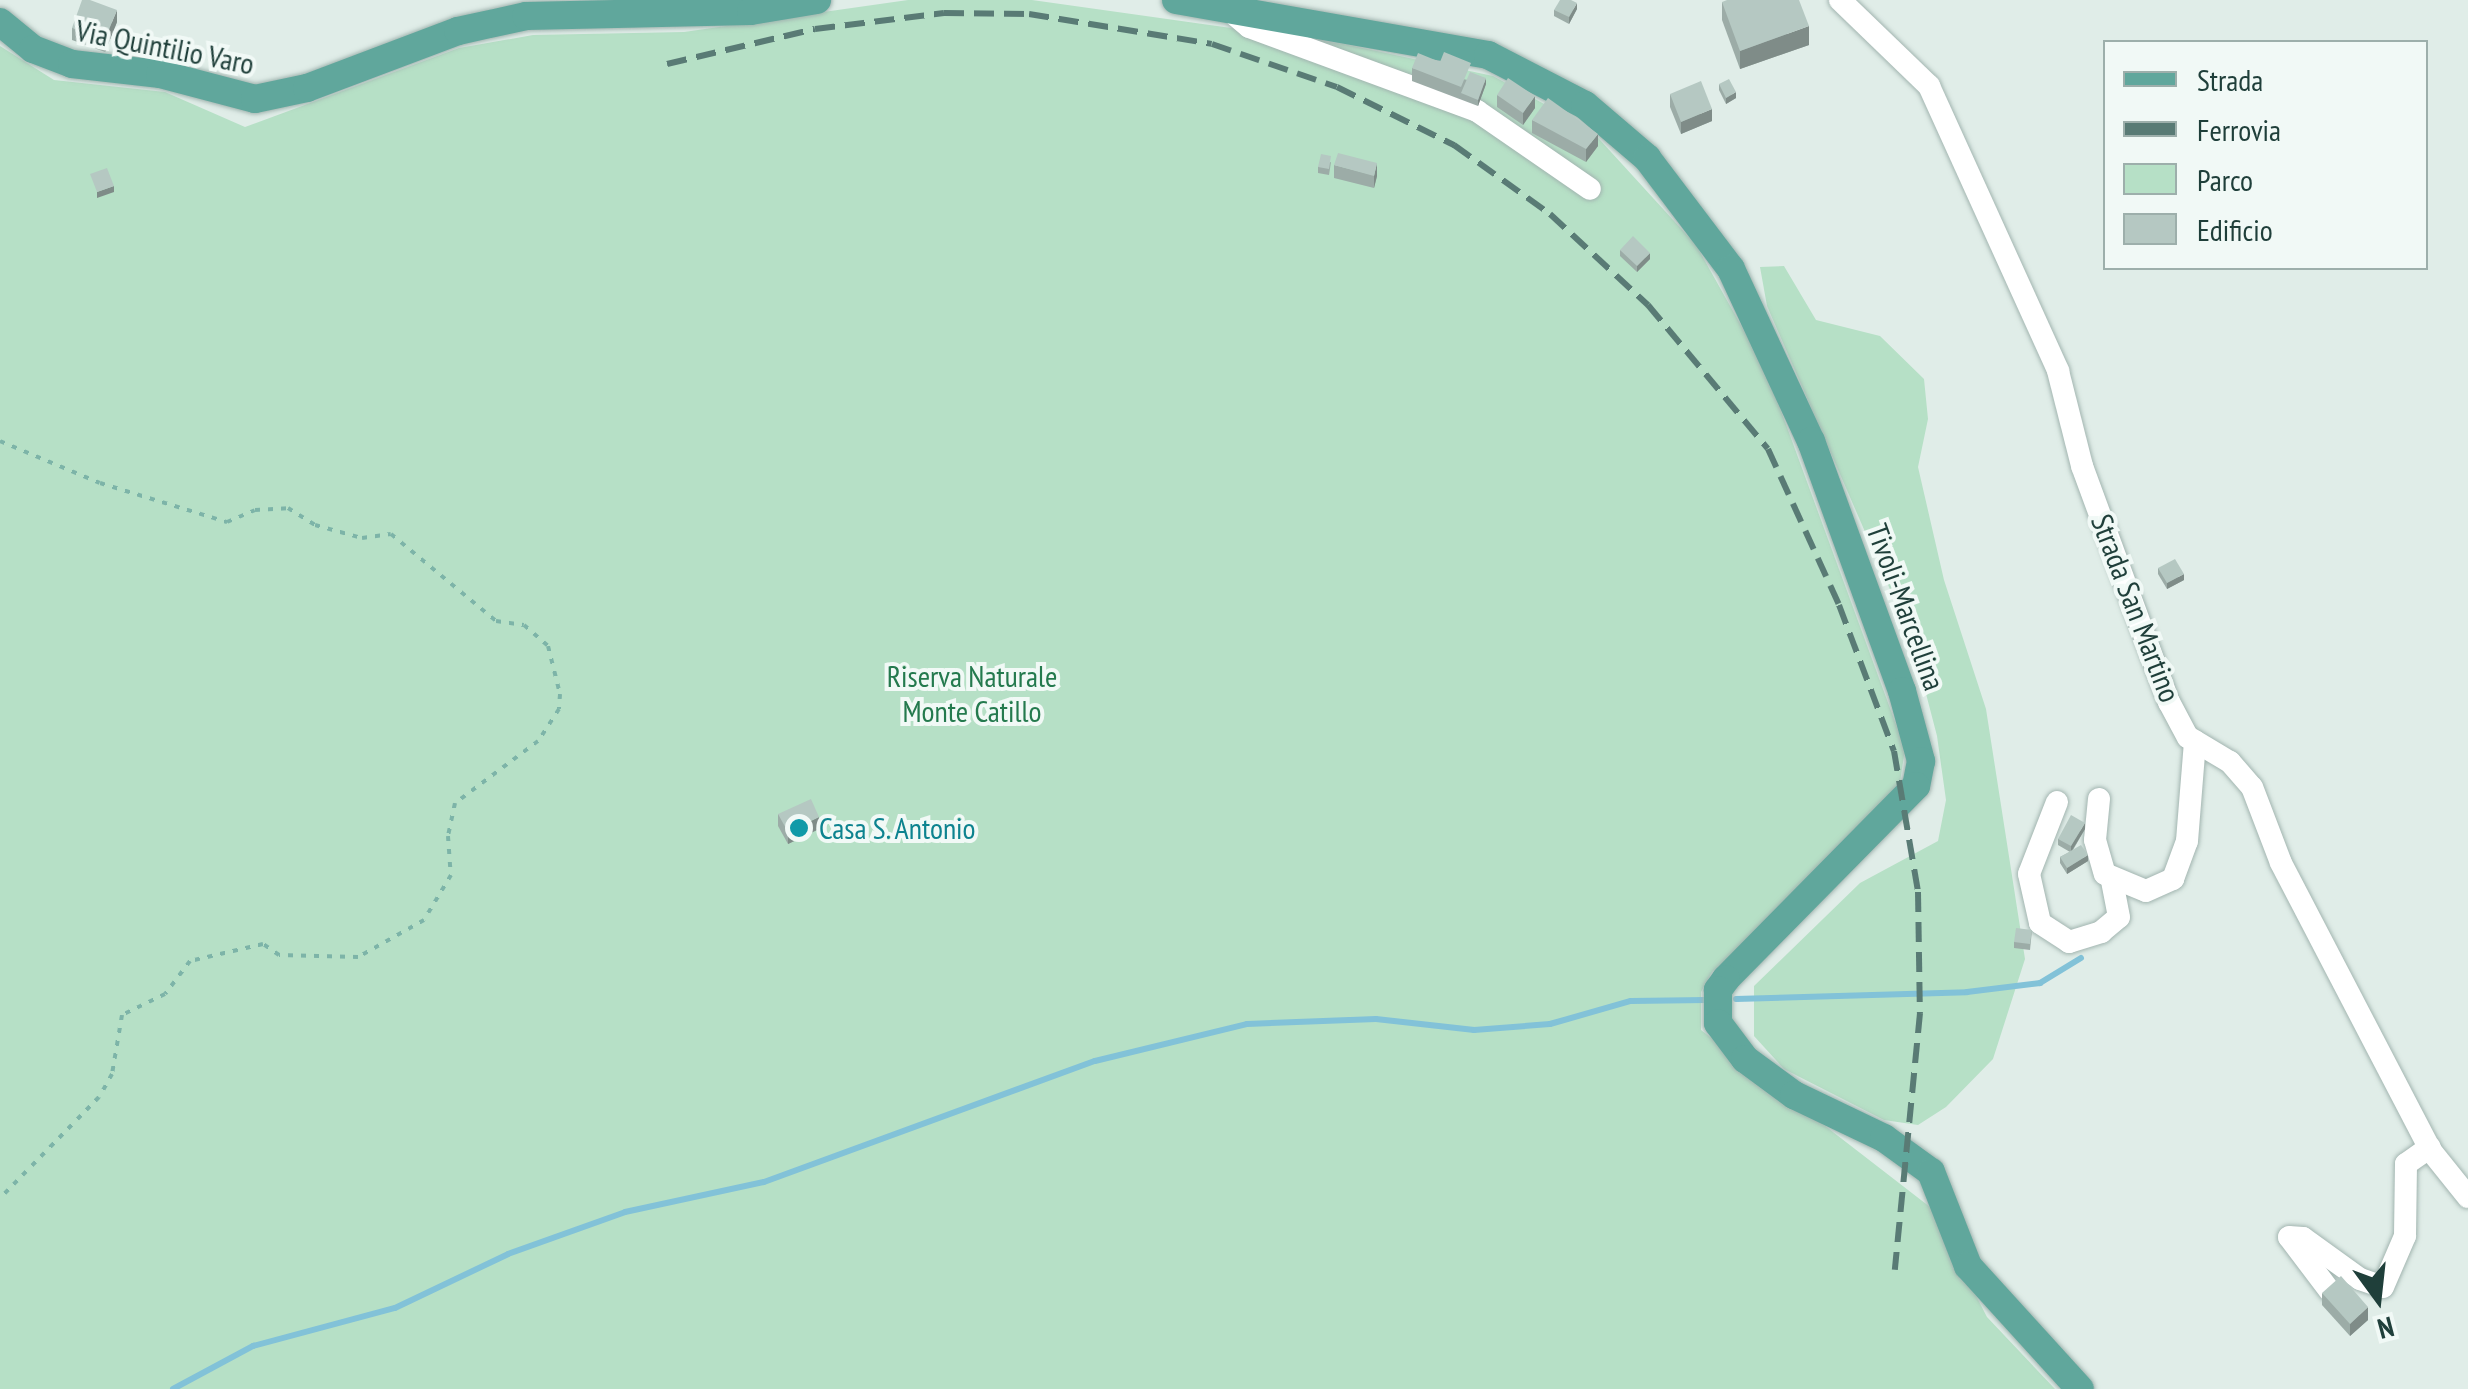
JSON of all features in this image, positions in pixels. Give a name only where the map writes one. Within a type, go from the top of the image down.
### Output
[{"type":"main road","points":[[736,12],[817,0]]},
{"type":"main road","name":"Tivoli-Marcellina","points":[[1176,0],[1488,55],[1568,96],[1647,158],[1731,269],[1811,441],[1921,761],[1916,786],[1726,979],[1718,990],[1718,1023],[1745,1059],[1794,1096],[1884,1138],[1932,1172],[1968,1266],[2080,1389]]},
{"type":"main road","name":"Via Quintilio Varo","points":[[0,22],[60,61],[160,74],[255,99],[297,91],[438,37],[510,18],[736,12]]},
{"type":"street","points":[[736,12],[767,0]]},
{"type":"street","name":"Strada San Martino","points":[[1840,0],[1929,86],[1948,122],[2058,370],[2082,466],[2169,702],[2195,741],[2230,762],[2252,787],[2281,863],[2430,1147],[2468,1197]]},
{"type":"street","points":[[1226,8],[1249,26],[1477,111],[1590,189]]},
{"type":"street","points":[[2112,882],[2146,891],[2173,879],[2187,841],[2195,741]]},
{"type":"street","points":[[2057,802],[2029,874],[2040,923],[2070,942],[2101,932],[2119,917],[2112,882],[2095,840],[2099,799]]},
{"type":"street","points":[[2330,1290],[2289,1237],[2303,1238],[2360,1279],[2383,1287],[2405,1236],[2410,1208],[2402,1176],[2406,1164],[2430,1147]]},
{"type":"path","points":[[0,441],[100,483],[227,522],[255,510],[288,508],[315,525],[362,538],[392,534],[496,620],[524,625],[548,646],[560,694],[559,709],[538,740],[454,803],[448,836],[451,875],[424,920],[358,957],[279,956],[263,944],[190,961],[166,994],[122,1014],[112,1074],[99,1097],[0,1198]]},
{"type":"green space","name":"Riserva Naturale Monte Catillo","points":[[908,0],[1032,0],[1344,44],[1493,76],[1590,129],[1696,245],[1766,370],[1905,749],[1900,782],[1788,904],[1712,972],[1701,992],[1701,1030],[1930,1207],[1987,1317],[2055,1389],[0,1389],[0,46],[54,80],[165,92],[245,127],[459,48],[533,35],[684,32]]},
{"type":"green space","points":[[1784,266],[1816,320],[1880,336],[1924,379],[1928,419],[1918,467],[1944,580],[1986,709],[2025,959],[1993,1059],[1946,1107],[1918,1125],[1884,1120],[1784,1069],[1754,1036],[1754,986],[1860,883],[1938,841],[1946,800],[1937,736],[1912,640],[1767,306],[1760,267]]},
{"type":"building","points":[[82,0],[117,10],[105,39],[72,28]]},
{"type":"building","points":[[1560,0],[1577,3],[1569,17],[1554,10]]},
{"type":"building","points":[[1799,0],[1809,26],[1740,51],[1722,2]]},
{"type":"building","points":[[1444,52],[1471,63],[1461,87],[1412,68],[1418,53],[1440,62]]},
{"type":"building","points":[[1470,72],[1486,78],[1478,100],[1461,93]]},
{"type":"building","points":[[1508,78],[1535,96],[1523,113],[1497,95]]},
{"type":"building","points":[[1729,79],[1736,92],[1726,98],[1719,84]]},
{"type":"building","points":[[1701,81],[1712,109],[1681,122],[1670,94]]},
{"type":"building","points":[[1548,98],[1598,134],[1586,149],[1532,120]]},
{"type":"building","points":[[1338,153],[1377,163],[1374,176],[1334,165]]},
{"type":"building","points":[[1321,154],[1331,156],[1329,169],[1318,167]]},
{"type":"building","points":[[107,168],[114,186],[97,192],[90,174]]},
{"type":"building","points":[[1633,236],[1650,253],[1637,266],[1620,250]]},
{"type":"building","points":[[2175,559],[2184,574],[2167,583],[2158,568]]},
{"type":"building","points":[[811,799],[819,817],[788,832],[778,814]]},
{"type":"building","points":[[2071,815],[2085,823],[2071,846],[2058,839]]},
{"type":"building","points":[[2081,845],[2088,855],[2067,868],[2060,857]]},
{"type":"building","points":[[2016,928],[2032,930],[2030,944],[2014,942]]},
{"type":"building","points":[[2341,1276],[2368,1307],[2350,1324],[2322,1293]]},
{"type":"waterway","points":[[1736,999],[1967,992],[2040,983],[2081,958]]},
{"type":"waterway","points":[[173,1389],[253,1346],[395,1308],[508,1254],[625,1212],[764,1182],[1095,1061],[1247,1024],[1376,1019],[1474,1030],[1550,1024],[1631,1001],[1706,1000]]},
{"type":"railway","points":[[667,64],[815,29],[944,13],[1029,14],[1212,44],[1337,87],[1454,145],[1550,214],[1648,305],[1768,449],[1839,605],[1894,751],[1918,892],[1920,1013],[1895,1270]]},
{"type":"place","name":"Casa S. Antonio","points":[[799,828]]}]
